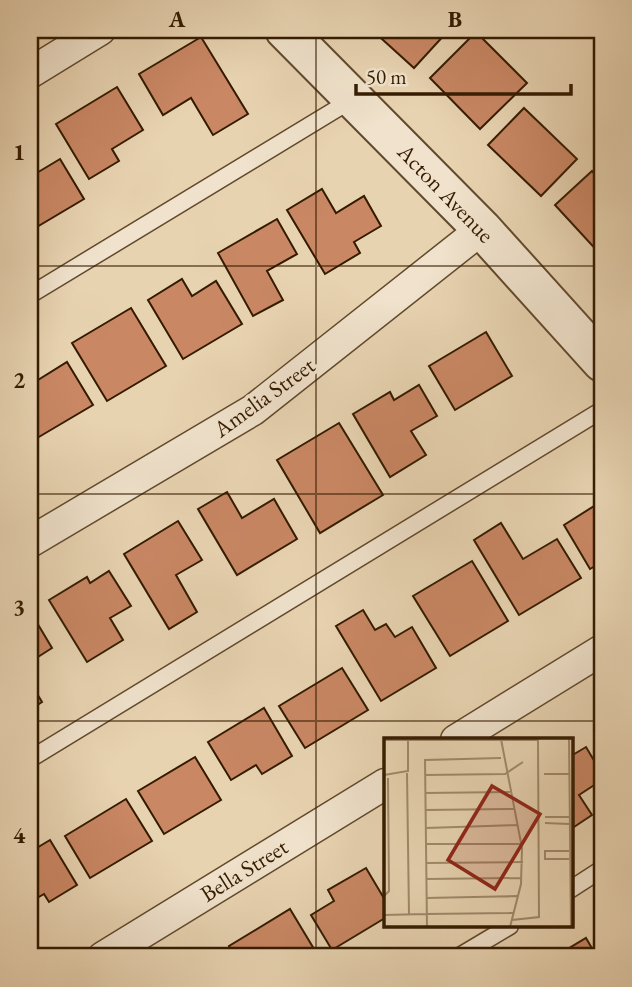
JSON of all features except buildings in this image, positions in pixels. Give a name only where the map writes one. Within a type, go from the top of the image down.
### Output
[{"type":"street","points":[[30,73],[100,30]]},
{"type":"street","name":"Acton Avenue","points":[[285,30],[482,229],[602,362]]},
{"type":"street","name":"Amelia Street","points":[[30,542],[253,410],[482,229]]},
{"type":"street","points":[[459,738],[602,650]]},
{"type":"street","name":"Bella Street","points":[[103,957],[384,785]]},
{"type":"lane","points":[[30,295],[353,99]]},
{"type":"lane","points":[[30,759],[602,410]]},
{"type":"lane","points":[[572,887],[602,869]]},
{"type":"lane","points":[[458,957],[507,928]]}]
